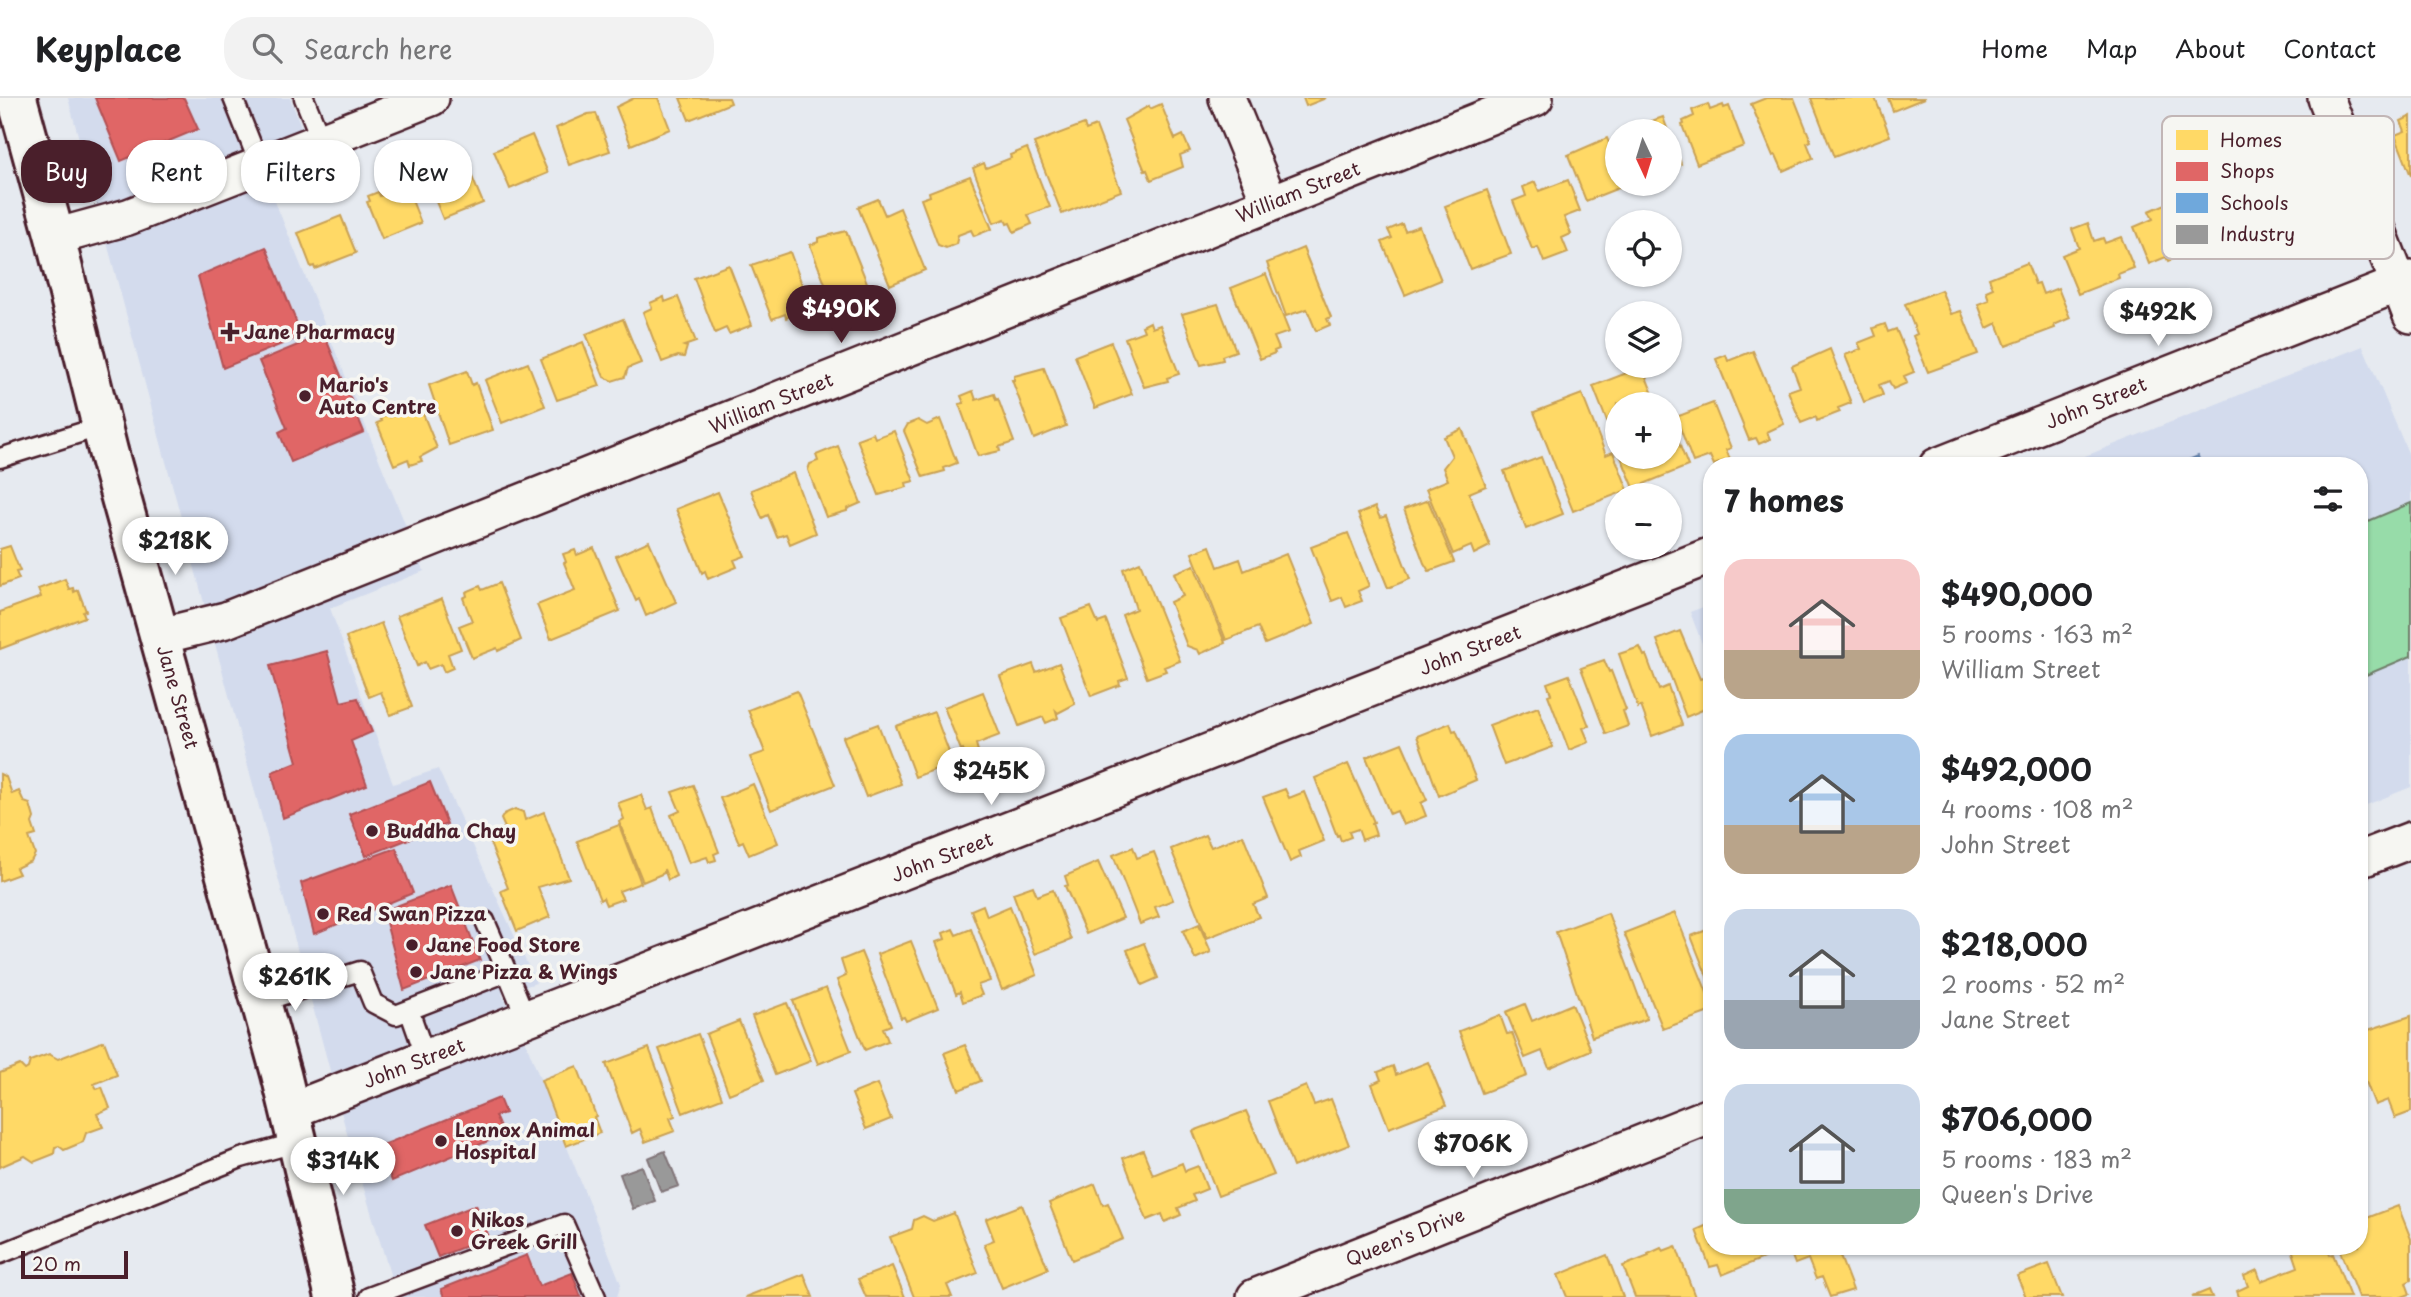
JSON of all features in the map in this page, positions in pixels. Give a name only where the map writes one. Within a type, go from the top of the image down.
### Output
[{"type":"main road","name":"Jane Street","points":[[17,98],[102,426],[294,1126],[335,1297]]},
{"type":"street","points":[[327,140],[431,98]]},
{"type":"street","points":[[1227,98],[1270,203]]},
{"type":"street","name":"William Street","points":[[161,636],[226,620],[1535,98]]},
{"type":"street","points":[[2326,98],[2334,116]]},
{"type":"street","points":[[55,237],[128,217],[241,173]]},
{"type":"street","points":[[2393,259],[2407,292]]},
{"type":"street","name":"John Street","points":[[1961,457],[2407,292]]},
{"type":"street","name":"John Street","points":[[294,1126],[426,1058],[1703,559]]},
{"type":"street","points":[[2368,856],[2411,839]]},
{"type":"street","name":"Queen's Drive","points":[[1255,1297],[1703,1119]]},
{"type":"lane","points":[[233,98],[250,140]]},
{"type":"lane","points":[[304,98],[321,140]]},
{"type":"lane","points":[[0,458],[102,426]]},
{"type":"lane","points":[[485,921],[527,1020]]},
{"type":"lane","points":[[261,1002],[360,971],[373,1003],[396,1015],[507,972]]},
{"type":"lane","points":[[409,1010],[426,1058]]},
{"type":"lane","points":[[0,1254],[241,1158],[294,1126]]},
{"type":"lane","points":[[369,1297],[406,1291],[564,1224],[596,1297]]},
{"type":"shaded area","points":[[68,98],[290,98],[306,140],[241,140],[241,203],[276,203],[424,571],[330,608],[393,784],[438,769],[536,983],[502,994],[526,1043],[621,1284],[617,1297],[397,1297],[346,1130],[96,203],[112,203],[112,140],[79,140]]},
{"type":"shaded area","points":[[2363,346],[2411,460],[2411,787],[2368,804],[2368,457],[2083,457]]},
{"type":"shaded area","points":[[1703,607],[1703,646],[1690,612]]},
{"type":"green space","points":[[2411,503],[2411,656],[2368,674],[2368,521]]},
{"type":"building: Homes","points":[[634,98],[658,98],[670,129],[631,145],[616,107]]},
{"type":"building: Homes","points":[[680,98],[729,98],[731,103],[689,120]]},
{"type":"building: Homes","points":[[1303,98],[1326,98],[1306,106]]},
{"type":"building: Homes","points":[[1766,98],[1794,98],[1811,141],[1807,143],[1813,158],[1783,171],[1776,155],[1773,156],[1751,104]]},
{"type":"building: Homes","points":[[1811,98],[1875,98],[1890,136],[1834,157]]},
{"type":"building: Homes","points":[[1888,98],[1925,98],[1893,111]]},
{"type":"building: Homes","points":[[1161,104],[1175,139],[1183,135],[1190,151],[1180,155],[1183,167],[1151,180],[1124,120],[1149,106],[1150,109]]},
{"type":"building: Homes","points":[[1708,104],[1710,110],[1723,105],[1724,108],[1729,106],[1744,146],[1697,164],[1682,125],[1683,121],[1694,116],[1692,110]]},
{"type":"building: Homes","points":[[596,113],[610,151],[569,165],[556,128]]},
{"type":"building: Homes","points":[[2411,116],[2411,176],[2395,135],[2405,131],[2401,121]]},
{"type":"building: Homes","points":[[1084,124],[1086,130],[1096,126],[1121,191],[1062,214],[1034,143]]},
{"type":"building: Homes","points":[[532,135],[548,173],[510,189],[494,151]]},
{"type":"building: Homes","points":[[1605,139],[1605,193],[1586,201],[1568,155]]},
{"type":"building: Homes","points":[[1027,148],[1050,207],[1028,215],[1032,224],[1014,232],[1005,219],[994,223],[973,168],[984,163],[986,168]]},
{"type":"building: Homes","points":[[970,176],[992,229],[974,236],[971,230],[958,235],[956,244],[946,248],[938,245],[921,199],[930,196],[929,192]]},
{"type":"building: Homes","points":[[472,177],[483,203],[443,219],[437,203],[472,203]]},
{"type":"building: Homes","points":[[1568,180],[1580,211],[1564,217],[1571,234],[1562,238],[1568,253],[1544,262],[1538,247],[1532,249],[1513,201],[1526,196],[1523,187],[1535,182],[1539,191]]},
{"type":"building: Homes","points":[[1487,190],[1511,254],[1470,269],[1445,206]]},
{"type":"building: Homes","points":[[374,194],[374,203],[413,203],[421,223],[382,239],[367,202],[370,201],[368,196]]},
{"type":"building: Homes","points":[[878,199],[885,215],[900,208],[925,270],[890,285],[858,207]]},
{"type":"building: Homes","points":[[2162,206],[2162,259],[2149,264],[2134,227],[2153,219],[2149,211]]},
{"type":"building: Homes","points":[[341,216],[356,253],[315,269],[314,266],[311,267],[298,233]]},
{"type":"building: Homes","points":[[2088,223],[2094,241],[2103,238],[2105,243],[2121,237],[2134,268],[2118,274],[2119,278],[2078,294],[2062,255],[2079,248],[2072,229]]},
{"type":"building: Homes","points":[[1402,224],[1405,231],[1419,226],[1441,280],[1405,295],[1382,242],[1392,238],[1388,230]]},
{"type":"building: Homes","points":[[846,231],[872,295],[835,310],[810,245],[818,242],[818,238]]},
{"type":"building: Homes","points":[[1303,248],[1331,317],[1327,319],[1330,325],[1316,331],[1307,309],[1286,316],[1267,263]]},
{"type":"building: Homes","points":[[790,252],[811,309],[786,318],[785,314],[772,319],[751,265]]},
{"type":"building: Homes","points":[[2027,263],[2035,284],[2039,283],[2043,294],[2058,288],[2070,318],[2054,325],[2055,328],[2006,346],[1997,323],[1987,328],[1978,304],[1989,300],[1986,291],[1993,288],[1989,278]]},
{"type":"building: Homes","points":[[729,265],[752,325],[729,334],[726,328],[715,333],[694,278]]},
{"type":"building: Homes","points":[[1266,274],[1289,332],[1274,337],[1279,349],[1260,359],[1231,288]]},
{"type":"building: Homes","points":[[1941,290],[1951,314],[1961,311],[1978,354],[1928,372],[1913,336],[1917,334],[1905,304]]},
{"type":"building: Homes","points":[[664,297],[665,302],[678,297],[696,342],[684,346],[687,347],[684,357],[678,356],[662,362],[643,312],[652,308],[650,303]]},
{"type":"building: Homes","points":[[1218,304],[1236,351],[1222,356],[1223,360],[1201,365],[1182,314]]},
{"type":"building: Homes","points":[[623,319],[641,363],[628,368],[625,377],[612,381],[604,377],[586,334]]},
{"type":"building: Homes","points":[[1150,322],[1152,328],[1160,325],[1179,374],[1167,378],[1168,381],[1144,387],[1125,338],[1144,331],[1142,326]]},
{"type":"building: Homes","points":[[1885,324],[1888,332],[1896,329],[1914,372],[1904,376],[1907,383],[1893,389],[1889,381],[1879,385],[1883,395],[1864,402],[1845,355],[1861,349],[1858,343],[1876,336],[1873,328]]},
{"type":"building: Homes","points":[[583,342],[600,386],[557,400],[541,359]]},
{"type":"building: Homes","points":[[1111,342],[1132,394],[1095,408],[1075,356]]},
{"type":"building: Homes","points":[[1830,349],[1851,403],[1838,408],[1840,412],[1817,421],[1816,417],[1801,423],[1788,391],[1800,387],[1792,366]]},
{"type":"building: Homes","points":[[1753,351],[1784,424],[1767,432],[1770,439],[1759,444],[1756,438],[1749,440],[1716,359],[1726,355],[1728,361]]},
{"type":"building: Homes","points":[[528,363],[545,406],[502,423],[485,380]]},
{"type":"building: Homes","points":[[1044,368],[1066,426],[1034,439],[1012,380],[1014,376]]},
{"type":"building: Homes","points":[[467,371],[472,385],[476,383],[493,430],[449,445],[429,385]]},
{"type":"building: Homes","points":[[1614,378],[1646,378],[1652,392],[1605,392],[1605,416],[1593,386]]},
{"type":"building: Homes","points":[[973,391],[976,400],[994,394],[996,400],[998,399],[1014,442],[999,447],[1000,451],[978,456],[959,404],[964,403],[961,396]]},
{"type":"building: Homes","points":[[1582,394],[1605,452],[1605,469],[1620,469],[1625,483],[1605,483],[1605,499],[1573,511],[1534,412]]},
{"type":"building: Homes","points":[[1713,403],[1731,448],[1726,450],[1729,457],[1710,456],[1693,462],[1682,433],[1682,415]]},
{"type":"building: Homes","points":[[413,405],[414,408],[420,406],[437,448],[420,457],[422,461],[410,465],[408,459],[394,465],[377,423],[382,421],[380,418],[389,414],[390,417],[406,412],[405,409]]},
{"type":"building: Homes","points":[[940,419],[957,463],[944,468],[945,471],[923,477],[904,431],[908,424],[918,420],[927,425]]},
{"type":"building: Homes","points":[[1462,429],[1486,486],[1469,493],[1490,546],[1474,554],[1471,546],[1453,554],[1426,489],[1448,480],[1443,468],[1452,456],[1444,437]]},
{"type":"building: Homes","points":[[894,431],[914,481],[906,483],[907,487],[879,495],[857,439],[873,433],[875,438]]},
{"type":"building: Homes","points":[[838,446],[861,503],[847,511],[826,517],[808,470],[810,464],[818,461],[816,455]]},
{"type":"building: Homes","points":[[1682,451],[1688,466],[1682,468]]},
{"type":"building: Homes","points":[[1541,457],[1563,514],[1526,529],[1504,471]]},
{"type":"building: Homes","points":[[1626,469],[1681,469],[1646,483],[1632,483]]},
{"type":"building: Homes","points":[[793,473],[816,533],[790,544],[786,534],[777,537],[768,515],[762,518],[751,490]]},
{"type":"building: Homes","points":[[718,492],[745,556],[734,560],[737,567],[708,579],[705,571],[702,573],[676,509]]},
{"type":"building: Homes","points":[[1428,500],[1454,562],[1429,571],[1404,509]]},
{"type":"building: Homes","points":[[1375,507],[1380,518],[1386,516],[1410,579],[1388,588],[1358,514]]},
{"type":"building: Homes","points":[[1348,533],[1369,586],[1358,591],[1362,601],[1346,607],[1342,597],[1332,601],[1311,547]]},
{"type":"building: Homes","points":[[649,541],[676,602],[646,616],[639,599],[636,601],[616,556]]},
{"type":"building: Homes","points":[[10,546],[20,571],[16,572],[19,579],[0,586],[0,549]]},
{"type":"building: Homes","points":[[1210,546],[1218,567],[1240,559],[1244,571],[1286,554],[1314,624],[1265,644],[1258,627],[1226,640],[1192,553]]},
{"type":"building: Homes","points":[[594,548],[620,611],[551,639],[537,605],[575,590],[563,554],[575,550],[577,555]]},
{"type":"building: Homes","points":[[1140,562],[1180,661],[1164,667],[1166,671],[1147,678],[1122,615],[1136,609],[1123,569]]},
{"type":"building: Homes","points":[[1194,565],[1225,643],[1200,654],[1198,650],[1187,646],[1170,602],[1183,596],[1174,573]]},
{"type":"building: Homes","points":[[65,579],[69,589],[73,588],[74,592],[78,590],[86,611],[83,612],[85,617],[0,649],[0,612],[41,597],[38,589]]},
{"type":"building: Homes","points":[[499,583],[521,640],[498,651],[497,648],[472,658],[459,626],[472,621],[463,598],[467,596],[466,592],[480,586],[482,590]]},
{"type":"building: Homes","points":[[442,599],[461,649],[448,654],[453,668],[444,672],[441,664],[428,669],[425,662],[417,666],[397,616]]},
{"type":"building: Homes","points":[[1091,607],[1098,623],[1106,620],[1128,678],[1119,681],[1120,685],[1091,696],[1061,618]]},
{"type":"building: Homes","points":[[381,623],[412,707],[390,715],[381,692],[369,697],[346,637]]},
{"type":"building: Homes","points":[[1680,631],[1700,679],[1703,678],[1703,710],[1686,717],[1657,640]]},
{"type":"building: Homes","points":[[1640,647],[1644,656],[1646,655],[1659,690],[1668,686],[1682,725],[1652,736],[1641,706],[1638,708],[1619,654]]},
{"type":"building: Homes","points":[[1604,660],[1626,710],[1623,711],[1628,726],[1606,734],[1581,668]]},
{"type":"building: Homes","points":[[1059,663],[1075,704],[1058,713],[1056,711],[1058,718],[1046,723],[1043,717],[1019,726],[1000,676],[1033,664],[1036,672]]},
{"type":"building: Homes","points":[[1569,675],[1589,726],[1583,728],[1589,742],[1569,750],[1548,695],[1551,694],[1547,683]]},
{"type":"building: Homes","points":[[797,691],[835,785],[771,810],[750,757],[765,752],[748,710]]},
{"type":"building: Homes","points":[[983,692],[1000,735],[976,744],[978,751],[966,756],[963,749],[961,750],[944,707]]},
{"type":"building: Homes","points":[[1538,707],[1553,747],[1504,765],[1489,725]]},
{"type":"building: Homes","points":[[934,712],[953,763],[915,777],[896,726]]},
{"type":"building: Homes","points":[[1450,723],[1453,731],[1456,730],[1476,780],[1439,796],[1417,736]]},
{"type":"building: Homes","points":[[878,724],[901,784],[866,797],[843,737]]},
{"type":"building: Homes","points":[[1402,743],[1427,800],[1421,803],[1426,816],[1403,825],[1397,811],[1390,814],[1366,757]]},
{"type":"building: Homes","points":[[1348,764],[1374,822],[1372,823],[1376,835],[1362,840],[1358,829],[1349,832],[1351,837],[1341,841],[1315,778]]},
{"type":"building: Homes","points":[[0,774],[6,777],[12,794],[19,791],[24,802],[30,804],[36,835],[29,837],[35,854],[31,861],[16,868],[19,874],[0,881]]},
{"type":"building: Homes","points":[[753,784],[778,843],[749,855],[743,841],[739,843],[720,798]]},
{"type":"building: Homes","points":[[693,785],[719,852],[714,854],[716,860],[709,862],[707,857],[689,863],[671,815],[680,811],[672,792]]},
{"type":"building: Homes","points":[[1285,789],[1289,798],[1304,792],[1324,841],[1299,851],[1301,857],[1290,862],[1263,797]]},
{"type":"building: Homes","points":[[641,795],[647,810],[652,808],[676,876],[668,880],[664,869],[664,873],[643,882],[619,822],[624,819],[618,803]]},
{"type":"building: Homes","points":[[515,809],[523,812],[525,820],[544,812],[569,878],[538,887],[550,917],[517,931],[501,891],[508,888],[487,836],[505,828],[501,819],[504,814]]},
{"type":"building: Homes","points":[[619,825],[641,883],[619,891],[623,899],[606,905],[603,898],[600,900],[577,841]]},
{"type":"building: Homes","points":[[1205,835],[1211,847],[1243,835],[1268,898],[1253,904],[1259,917],[1207,938],[1171,849]]},
{"type":"building: Homes","points":[[1133,847],[1137,858],[1154,852],[1173,900],[1155,907],[1159,917],[1140,924],[1113,855]]},
{"type":"building: Homes","points":[[1098,862],[1123,918],[1086,934],[1065,886],[1068,885],[1065,876]]},
{"type":"building: Homes","points":[[1033,886],[1037,896],[1053,890],[1071,940],[1035,954],[1013,893]]},
{"type":"building: Homes","points":[[983,905],[987,916],[1010,906],[1037,975],[1002,990],[971,910]]},
{"type":"building: Homes","points":[[1608,913],[1647,1019],[1592,1037],[1556,932]]},
{"type":"building: Homes","points":[[1675,913],[1703,983],[1703,1014],[1663,1029],[1624,933]]},
{"type":"building: Homes","points":[[1199,924],[1211,952],[1195,959],[1183,931]]},
{"type":"building: Homes","points":[[953,929],[956,935],[971,929],[990,981],[978,985],[982,995],[963,1002],[960,992],[956,994],[936,942],[945,939],[943,933]]},
{"type":"building: Homes","points":[[1703,931],[1703,966],[1691,936]]},
{"type":"building: Homes","points":[[911,941],[938,1008],[906,1021],[904,1017],[901,1018],[877,954]]},
{"type":"building: Homes","points":[[1144,943],[1158,978],[1142,985],[1127,950]]},
{"type":"building: Homes","points":[[861,952],[891,1025],[883,1028],[888,1041],[865,1050],[837,980],[846,976],[841,960]]},
{"type":"building: Homes","points":[[826,988],[851,1051],[818,1064],[793,1001]]},
{"type":"building: Homes","points":[[787,1003],[811,1061],[775,1075],[752,1016]]},
{"type":"building: Homes","points":[[1525,1004],[1532,1021],[1572,1004],[1591,1050],[1549,1068],[1542,1051],[1525,1058],[1506,1012]]},
{"type":"building: Homes","points":[[1500,1015],[1507,1034],[1512,1033],[1527,1076],[1482,1093],[1459,1031]]},
{"type":"building: Homes","points":[[2411,1016],[2411,1112],[2395,1118],[2388,1100],[2375,1105],[2368,1087],[2368,1030]]},
{"type":"building: Homes","points":[[739,1021],[764,1080],[729,1094],[706,1034]]},
{"type":"building: Homes","points":[[698,1034],[722,1098],[683,1113],[659,1049]]},
{"type":"building: Homes","points":[[104,1041],[117,1075],[94,1084],[97,1089],[102,1087],[110,1108],[97,1114],[103,1127],[86,1133],[83,1142],[64,1150],[59,1146],[55,1147],[54,1154],[34,1162],[25,1156],[0,1167],[0,1073],[20,1065],[25,1070],[30,1061],[49,1054],[58,1059]]},
{"type":"building: Homes","points":[[965,1045],[981,1081],[959,1090],[944,1053]]},
{"type":"building: Homes","points":[[649,1048],[675,1116],[670,1118],[675,1131],[645,1142],[640,1129],[632,1133],[606,1064]]},
{"type":"building: Homes","points":[[1428,1062],[1446,1106],[1389,1128],[1372,1084],[1381,1080],[1378,1072],[1393,1066],[1396,1075]]},
{"type":"building: Homes","points":[[577,1066],[600,1133],[566,1146],[541,1080]]},
{"type":"building: Homes","points":[[877,1084],[891,1119],[866,1129],[852,1094]]},
{"type":"building: Homes","points":[[1306,1086],[1314,1105],[1331,1099],[1349,1145],[1293,1167],[1268,1101]]},
{"type":"building: Homes","points":[[1246,1111],[1274,1175],[1218,1196],[1193,1131]]},
{"type":"building: Homes","points":[[1143,1150],[1153,1175],[1182,1163],[1185,1171],[1198,1166],[1207,1189],[1192,1195],[1195,1201],[1178,1208],[1181,1215],[1165,1222],[1162,1214],[1147,1220],[1123,1158]]},
{"type":"building: Homes","points":[[1095,1184],[1103,1205],[1108,1203],[1123,1239],[1072,1260],[1049,1203]]},
{"type":"building: Homes","points":[[1022,1205],[1048,1269],[1002,1288],[984,1244],[994,1240],[986,1219]]},
{"type":"building: Homes","points":[[2398,1206],[2411,1239],[2411,1280],[2406,1283],[2410,1294],[2402,1297],[2358,1297],[2342,1255],[2368,1255],[2368,1218]]},
{"type":"building: Homes","points":[[954,1213],[978,1273],[947,1285],[952,1297],[914,1297],[890,1237],[912,1229],[914,1220],[923,1216],[933,1221]]},
{"type":"building: Homes","points":[[1703,1227],[1703,1248],[1696,1230]]},
{"type":"building: Homes","points":[[1676,1246],[1695,1297],[1635,1297],[1623,1266],[1661,1248],[1663,1251]]},
{"type":"building: Homes","points":[[1607,1255],[1623,1297],[1567,1297],[1558,1275]]},
{"type":"building: Homes","points":[[1705,1255],[1771,1255],[1722,1275],[1718,1265],[1710,1267]]},
{"type":"building: Homes","points":[[1792,1255],[1839,1255],[1853,1290],[1830,1297],[1822,1277],[1816,1279],[1808,1259],[1795,1264]]},
{"type":"building: Homes","points":[[2294,1255],[2333,1255],[2350,1297],[2239,1297],[2237,1291],[2248,1286],[2244,1276],[2257,1270],[2261,1281],[2298,1267]]},
{"type":"building: Homes","points":[[2049,1264],[2062,1297],[2026,1297],[2017,1276]]},
{"type":"building: Homes","points":[[892,1266],[905,1297],[866,1297],[858,1279]]},
{"type":"building: Homes","points":[[804,1274],[813,1297],[745,1297]]},
{"type":"building: Homes","points":[[2209,1290],[2212,1297],[2192,1297]]},
{"type":"building: Shops","points":[[95,98],[184,98],[198,129],[172,140],[126,140],[126,159],[121,161]]},
{"type":"building: Shops","points":[[266,247],[302,336],[223,368],[198,276]]},
{"type":"building: Shops","points":[[324,334],[364,432],[291,462],[279,432],[287,428],[259,361]]},
{"type":"building: Shops","points":[[327,651],[341,702],[358,698],[372,732],[351,741],[367,785],[283,818],[272,772],[297,762],[270,666]]},
{"type":"building: Shops","points":[[430,782],[447,824],[366,856],[349,814]]},
{"type":"building: Shops","points":[[396,848],[413,893],[314,934],[301,883]]},
{"type":"building: Shops","points":[[451,885],[480,960],[404,990],[383,911]]},
{"type":"building: Shops","name":"Lennox Animal Hospital","points":[[499,1098],[505,1113],[495,1116],[503,1135],[392,1181],[378,1147]]},
{"type":"building: Shops","name":"Nikos Greek Grill","points":[[476,1205],[489,1237],[438,1257],[425,1225]]},
{"type":"building: Shops","points":[[527,1255],[539,1286],[572,1273],[581,1297],[444,1297],[441,1289]]},
{"type":"building: Industry","points":[[665,1151],[679,1186],[661,1192],[648,1158]]},
{"type":"building: Industry","points":[[642,1166],[655,1201],[633,1209],[620,1174]]},
{"type":"place","name":"Jane Pharmacy","points":[[230,332]]},
{"type":"place","name":"Mario's Auto Centre","points":[[305,396]]},
{"type":"place","name":"Buddha Chay","points":[[372,831]]},
{"type":"place","name":"Red Swan Pizza","points":[[323,914]]},
{"type":"place","name":"Jane Food Store","points":[[412,945]]},
{"type":"place","name":"Jane Pizza & Wings","points":[[416,972]]},
{"type":"place","name":"Lennox Animal Hospital","points":[[441,1141]]},
{"type":"place","name":"Nikos Greek Grill","points":[[457,1231]]}]
